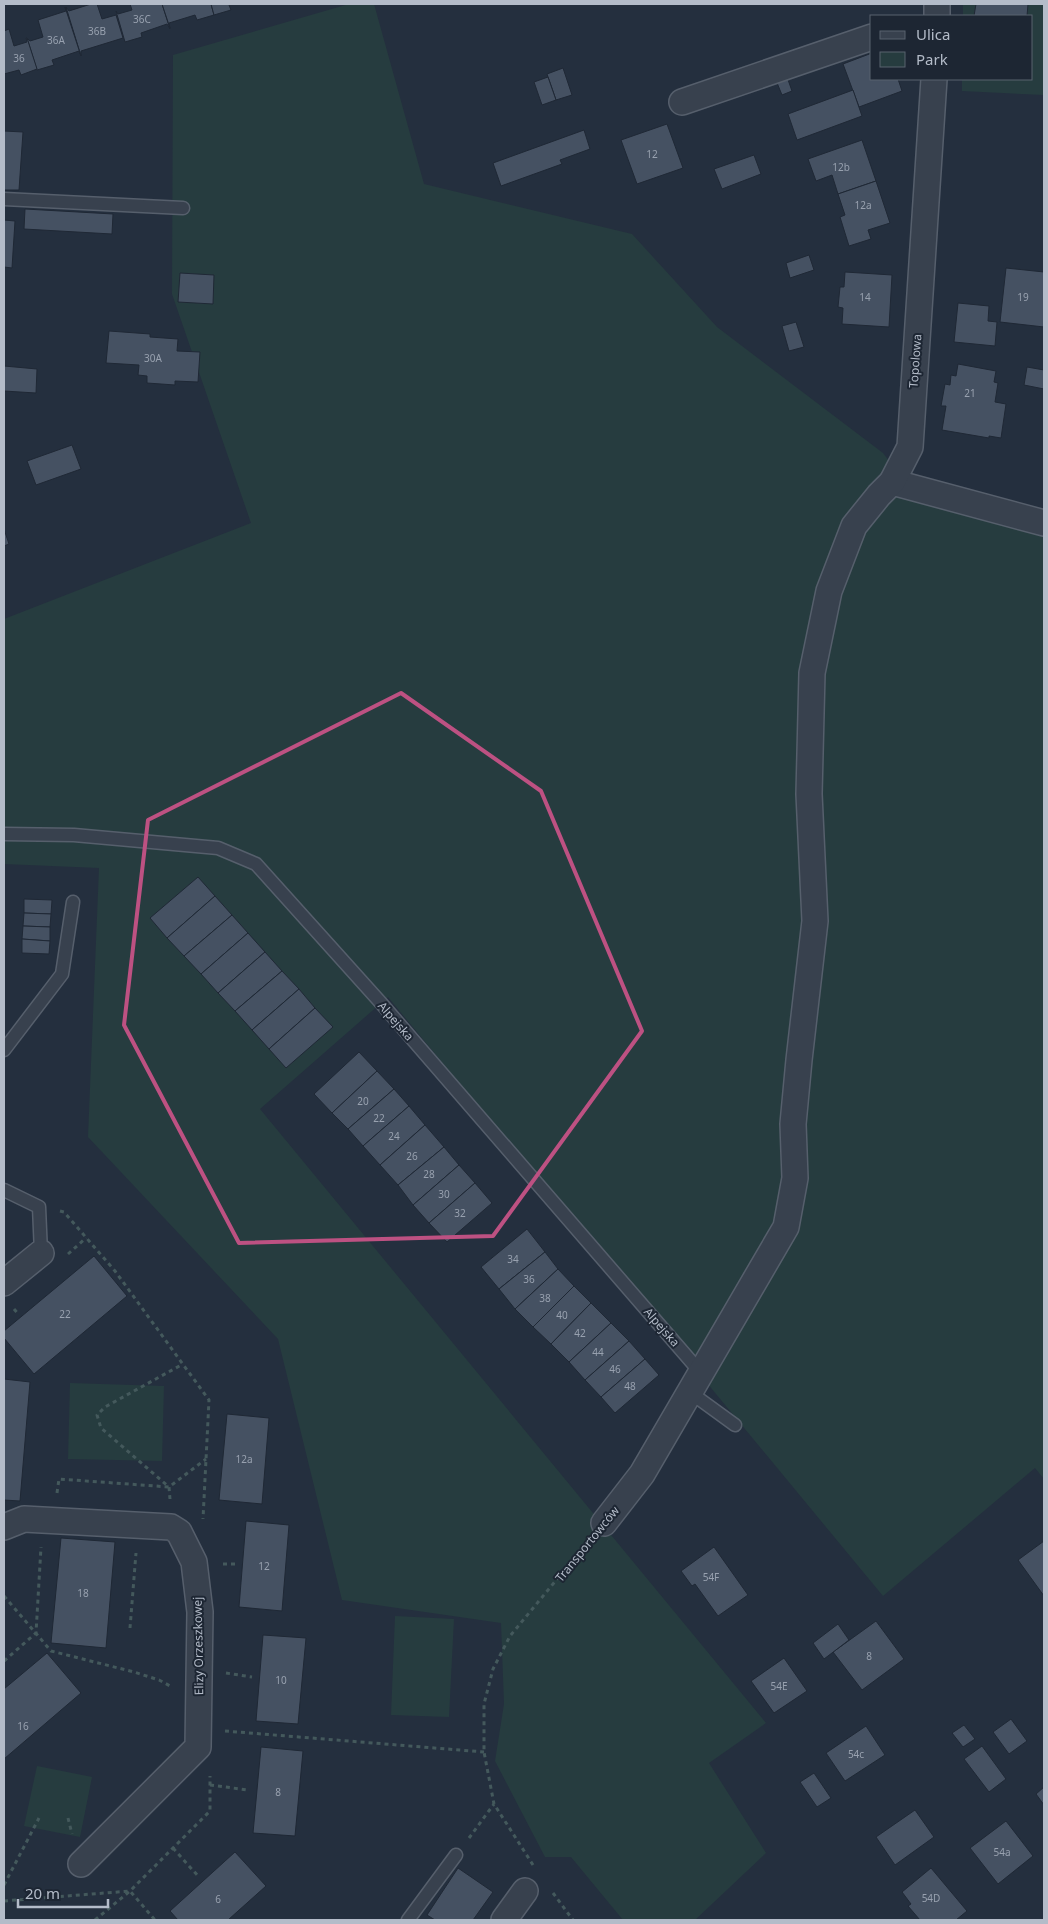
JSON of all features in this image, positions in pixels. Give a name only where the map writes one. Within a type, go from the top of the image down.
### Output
[{"type":"street","points":[[682,102],[870,39]]},
{"type":"street","name":"Topolowa","points":[[786,1227],[795,1178],[793,1124],[814,922],[809,794],[812,673],[829,591],[854,526],[892,482],[910,447],[934,80]]},
{"type":"street","points":[[892,482],[1044,523]]},
{"type":"street","name":"Transportowców","points":[[604,1523],[642,1474],[786,1227]]},
{"type":"street","points":[[4,1283],[41,1253]]},
{"type":"street","name":"Elizy Orzeszkowej","points":[[4,1527],[24,1519],[171,1526],[180,1532],[194,1562],[200,1612],[198,1746],[81,1864]]},
{"type":"street","points":[[504,1920],[531,1881]]},
{"type":"lane","points":[[4,199],[183,208]]},
{"type":"lane","name":"Alpejska","points":[[4,834],[74,835],[218,848],[256,864],[381,1003],[696,1383],[735,1425]]},
{"type":"lane","points":[[4,1050],[62,974],[73,902]]},
{"type":"lane","points":[[4,1190],[39,1207],[41,1253]]},
{"type":"lane","points":[[408,1920],[456,1855]]},
{"type":"path","points":[[170,1505],[169,1487],[100,1428],[97,1415],[105,1407],[183,1364]]},
{"type":"path","points":[[4,1661],[36,1633],[43,1506],[51,1503],[57,1496],[59,1478],[169,1487],[206,1459]]},
{"type":"path","name":"Transportowców","points":[[531,1881],[494,1804],[484,1752],[484,1704],[493,1669],[510,1636],[604,1523]]},
{"type":"path","points":[[130,1628],[138,1524]]},
{"type":"path","points":[[4,1596],[51,1651],[134,1672],[159,1680],[176,1690]]},
{"type":"path","points":[[223,1672],[252,1676]]},
{"type":"path","points":[[221,1730],[484,1752]]},
{"type":"path","points":[[210,1784],[248,1790]]},
{"type":"path","points":[[456,1855],[494,1804]]},
{"type":"path","points":[[4,1885],[39,1818]]},
{"type":"path","points":[[173,1848],[198,1876]]},
{"type":"path","points":[[549,1888],[574,1920]]},
{"type":"path","points":[[4,1901],[130,1891],[155,1920]]},
{"type":"highlighted area","points":[[401,693],[541,791],[642,1031],[493,1236],[239,1243],[124,1025],[148,820]]},
{"type":"green space","points":[[349,4],[374,4],[424,184],[632,234],[717,327],[883,453],[896,470],[1044,516],[1044,1479],[1035,1468],[883,1596],[388,997],[260,1109],[766,1723],[709,1763],[766,1853],[695,1920],[623,1920],[571,1857],[545,1857],[495,1761],[504,1704],[501,1623],[342,1600],[278,1339],[88,1137],[99,868],[4,864],[4,619],[251,523],[172,294],[173,55]]},
{"type":"green space","points":[[963,4],[1044,4],[1044,95],[962,91],[962,80],[1033,80],[1033,15],[963,15]]},
{"type":"green space","points":[[70,1383],[164,1386],[162,1461],[68,1459]]},
{"type":"green space","points":[[395,1616],[454,1619],[449,1717],[391,1715]]},
{"type":"green space","points":[[37,1766],[92,1777],[80,1837],[24,1826]]},
{"type":"building","points":[[97,4],[102,19],[116,15],[123,38],[81,51],[81,56],[66,7],[69,11]]},
{"type":"building","points":[[130,4],[162,4],[170,29],[167,24],[141,33],[142,37],[125,42],[116,11],[118,14],[132,10]]},
{"type":"building","points":[[162,4],[211,4],[214,15],[197,20],[195,15],[169,23],[170,28]]},
{"type":"building","points":[[211,4],[232,4],[229,5],[231,10],[214,15]]},
{"type":"building","points":[[976,4],[1028,4],[1027,15],[974,15]]},
{"type":"building","points":[[65,7],[81,56],[79,51],[52,60],[54,65],[37,70],[27,38],[30,41],[43,37],[38,20],[66,11]]},
{"type":"building","points":[[9,29],[14,46],[27,42],[27,38],[37,69],[21,75],[19,70],[4,74],[4,31]]},
{"type":"building","points":[[870,54],[870,80],[898,80],[902,91],[859,107],[843,64]]},
{"type":"building","points":[[563,68],[572,95],[556,100],[547,74]]},
{"type":"building","points":[[786,74],[792,91],[782,95],[775,78]]},
{"type":"building","points":[[548,77],[556,100],[542,105],[534,82]]},
{"type":"building","points":[[853,90],[862,116],[797,140],[788,114]]},
{"type":"building","points":[[667,124],[683,168],[637,184],[621,140]]},
{"type":"building","points":[[584,130],[590,149],[560,160],[562,164],[501,186],[493,163]]},
{"type":"building","points":[[4,131],[23,132],[19,190],[4,190]]},
{"type":"building","points":[[862,140],[876,181],[838,194],[832,175],[816,181],[808,159]]},
{"type":"building","points":[[754,155],[761,174],[722,189],[714,169]]},
{"type":"building","points":[[876,181],[890,223],[868,230],[871,239],[849,246],[840,217],[845,215],[838,194]]},
{"type":"building","points":[[25,209],[113,214],[112,234],[24,229]]},
{"type":"building","points":[[4,220],[15,221],[12,268],[4,267]]},
{"type":"building","points":[[809,255],[814,270],[790,278],[786,263]]},
{"type":"building","points":[[1006,268],[1044,272],[1044,327],[1000,322]]},
{"type":"building","points":[[845,272],[892,275],[889,327],[842,324],[843,308],[838,307],[840,287],[844,287]]},
{"type":"building","points":[[180,273],[214,275],[213,304],[178,302]]},
{"type":"building","points":[[958,303],[989,306],[988,321],[997,322],[995,346],[954,342]]},
{"type":"building","points":[[796,322],[804,347],[789,351],[782,326]]},
{"type":"building","points":[[109,331],[150,334],[150,337],[178,339],[177,351],[200,352],[198,382],[175,381],[175,385],[147,383],[147,376],[138,375],[139,365],[106,363]]},
{"type":"building","points":[[958,364],[996,371],[994,382],[998,383],[995,402],[1006,404],[1001,438],[989,436],[989,438],[942,430],[946,406],[941,406],[945,384],[950,385],[951,375],[956,376]]},
{"type":"building","points":[[4,366],[37,369],[36,393],[4,391]]},
{"type":"building","points":[[1027,367],[1044,370],[1044,389],[1024,385]]},
{"type":"building","points":[[72,445],[81,469],[36,485],[27,461]]},
{"type":"building","points":[[4,529],[9,544],[4,546]]},
{"type":"building","points":[[198,877],[215,896],[167,938],[150,918]]},
{"type":"building","points":[[215,896],[232,915],[184,956],[167,938]]},
{"type":"building","points":[[24,899],[52,900],[51,914],[24,913]]},
{"type":"building","points":[[24,913],[51,914],[50,927],[23,926]]},
{"type":"building","points":[[232,915],[248,933],[201,974],[184,956]]},
{"type":"building","points":[[23,926],[50,927],[50,941],[22,939]]},
{"type":"building","points":[[248,933],[265,952],[218,993],[201,974]]},
{"type":"building","points":[[22,939],[50,941],[49,954],[22,953]]},
{"type":"building","points":[[265,952],[282,971],[235,1011],[218,993]]},
{"type":"building","points":[[282,971],[299,989],[252,1030],[235,1011]]},
{"type":"building","points":[[299,989],[315,1008],[269,1049],[252,1030]]},
{"type":"building","points":[[315,1008],[333,1027],[286,1068],[269,1049]]},
{"type":"building","points":[[359,1052],[377,1071],[332,1113],[314,1094]]},
{"type":"building","points":[[377,1071],[394,1089],[348,1129],[332,1113]]},
{"type":"building","points":[[394,1089],[409,1106],[363,1146],[348,1129]]},
{"type":"building","points":[[409,1106],[425,1125],[380,1165],[363,1146]]},
{"type":"building","points":[[425,1125],[444,1147],[398,1185],[380,1165]]},
{"type":"building","points":[[444,1147],[459,1165],[413,1205],[398,1185]]},
{"type":"building","points":[[459,1165],[475,1183],[429,1223],[413,1205]]},
{"type":"building","points":[[475,1183],[492,1203],[447,1242],[429,1223]]},
{"type":"building","points":[[527,1229],[545,1252],[499,1289],[481,1267]]},
{"type":"building","points":[[545,1252],[558,1269],[515,1309],[499,1289]]},
{"type":"building","points":[[94,1256],[127,1296],[34,1374],[4,1338],[4,1331]]},
{"type":"building","points":[[558,1269],[574,1286],[533,1327],[515,1309]]},
{"type":"building","points":[[574,1286],[591,1303],[551,1344],[533,1327]]},
{"type":"building","points":[[591,1303],[611,1323],[569,1362],[551,1344]]},
{"type":"building","points":[[611,1323],[629,1341],[585,1380],[569,1362]]},
{"type":"building","points":[[629,1341],[645,1359],[601,1397],[585,1380]]},
{"type":"building","points":[[645,1359],[659,1375],[615,1413],[601,1397]]},
{"type":"building","points":[[4,1379],[30,1382],[20,1501],[4,1500]]},
{"type":"building","points":[[227,1414],[269,1418],[262,1504],[219,1500]]},
{"type":"building","points":[[246,1521],[289,1525],[282,1611],[239,1607]]},
{"type":"building","points":[[61,1538],[115,1542],[106,1648],[51,1643]]},
{"type":"building","points":[[1044,1541],[1044,1596],[1018,1560]]},
{"type":"building","points":[[714,1547],[748,1595],[718,1616],[695,1584],[692,1586],[681,1571]]},
{"type":"building","points":[[876,1621],[904,1659],[862,1690],[833,1652]]},
{"type":"building","points":[[838,1624],[849,1640],[824,1659],[813,1643]]},
{"type":"building","points":[[263,1635],[306,1638],[298,1724],[256,1721]]},
{"type":"building","points":[[47,1653],[81,1693],[4,1759],[4,1689]]},
{"type":"building","points":[[784,1658],[807,1691],[774,1713],[751,1681]]},
{"type":"building","points":[[1011,1719],[1027,1741],[1009,1754],[993,1732]]},
{"type":"building","points":[[964,1725],[975,1739],[963,1747],[952,1733]]},
{"type":"building","points":[[866,1726],[885,1755],[845,1781],[826,1753]]},
{"type":"building","points":[[982,1746],[1006,1779],[989,1792],[964,1759]]},
{"type":"building","points":[[261,1747],[303,1751],[295,1836],[253,1833]]},
{"type":"building","points":[[814,1773],[831,1798],[817,1807],[800,1782]]},
{"type":"building","points":[[1044,1787],[1044,1805],[1036,1794]]},
{"type":"building","points":[[915,1810],[934,1837],[895,1865],[876,1837]]},
{"type":"building","points":[[1006,1821],[1033,1856],[998,1884],[970,1848]]},
{"type":"building","points":[[235,1852],[266,1886],[228,1920],[178,1920],[170,1911]]},
{"type":"building","points":[[458,1868],[493,1892],[473,1920],[435,1920],[427,1915]]},
{"type":"building","points":[[931,1868],[967,1911],[956,1920],[920,1920],[908,1906],[911,1904],[902,1892]]}]
